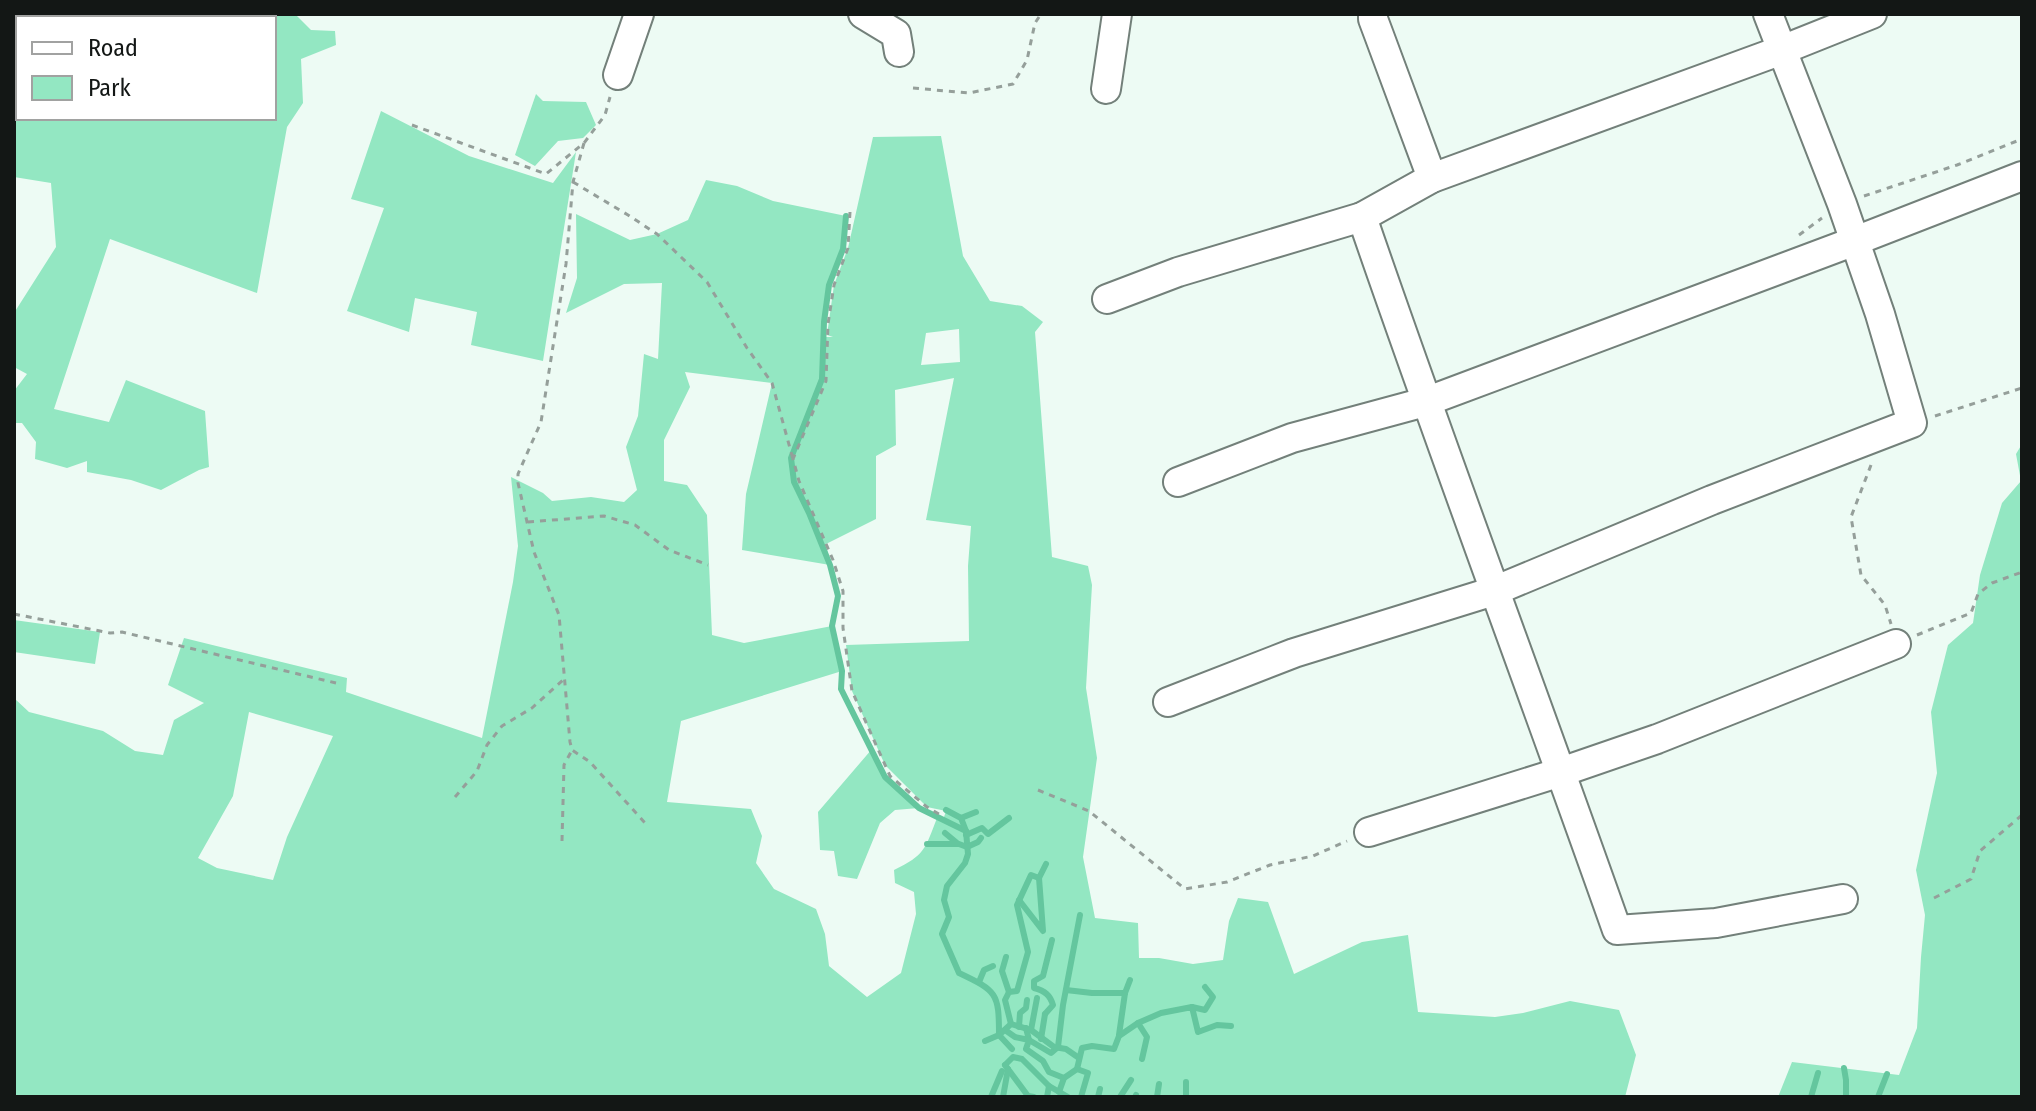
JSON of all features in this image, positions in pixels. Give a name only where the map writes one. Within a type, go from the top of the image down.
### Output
[{"type":"street","points":[[618,75],[639,14]]},
{"type":"street","points":[[863,14],[896,34],[899,52]]},
{"type":"street","points":[[1106,89],[1117,14]]},
{"type":"street","points":[[1373,14],[1432,178]]},
{"type":"street","points":[[1168,702],[1294,653],[1494,591],[1712,500],[1912,423],[1855,241],[1768,14]]},
{"type":"street","points":[[1107,299],[1178,272],[1362,217],[1432,178],[1872,14]]},
{"type":"street","points":[[1178,482],[1292,438],[1425,402],[2022,176]]},
{"type":"street","points":[[1362,217],[1425,402],[1617,930],[1716,923],[1843,899]]},
{"type":"street","points":[[1369,832],[1657,739],[1896,644]]},
{"type":"path","points":[[913,88],[969,93],[1013,84],[1027,60],[1035,23],[1041,14]]},
{"type":"path","points":[[412,125],[546,174],[584,143],[605,115],[618,75]]},
{"type":"path","points":[[562,841],[564,765],[572,750],[559,615],[534,552],[518,474],[541,422],[566,264],[573,182],[584,143]]},
{"type":"path","points":[[573,182],[657,234],[707,282],[772,383],[799,481],[843,591],[843,628],[852,691],[890,776],[944,817]]},
{"type":"path","points":[[793,459],[826,381],[828,324],[834,285],[848,248],[850,212]]},
{"type":"path","points":[[1912,423],[2022,388]]},
{"type":"path","points":[[1875,456],[1851,517],[1861,575],[1885,605],[1896,644],[1971,613],[1978,594],[1992,583],[2022,572]]},
{"type":"path","points":[[528,522],[604,516],[635,525],[669,550],[708,565]]},
{"type":"path","points":[[14,614],[110,633],[122,632],[336,683]]},
{"type":"path","points":[[455,797],[477,771],[487,745],[502,726],[532,708],[563,680]]},
{"type":"path","points":[[572,750],[590,762],[646,824]]},
{"type":"path","points":[[1038,790],[1089,811],[1185,889],[1227,882],[1270,865],[1313,856],[1369,832]]},
{"type":"path","points":[[1934,898],[1971,879],[1980,851],[2022,815]]},
{"type":"green space","points":[[14,14],[88,16],[16,16],[16,120],[276,120],[276,16],[268,14],[295,14],[311,30],[335,31],[336,45],[301,59],[303,103],[287,127],[257,293],[110,239],[54,409],[109,422],[126,380],[205,411],[209,467],[161,490],[131,480],[87,472],[87,461],[67,468],[35,459],[36,442],[22,423],[14,423],[14,391],[27,374],[14,367],[14,313],[56,247],[51,183],[14,177]]},
{"type":"green space","points":[[536,94],[543,101],[586,102],[596,125],[583,138],[558,141],[535,166],[515,155]]},
{"type":"green space","points":[[381,111],[469,156],[553,183],[576,152],[543,361],[471,345],[477,312],[415,298],[409,332],[347,311],[384,208],[351,199]]},
{"type":"green space","points":[[941,136],[963,256],[990,301],[1022,306],[1043,322],[1035,332],[1052,557],[1088,566],[1092,585],[1086,688],[1097,758],[1083,857],[1095,918],[1138,923],[1139,958],[1193,964],[1223,960],[1229,921],[1238,898],[1268,902],[1294,974],[1362,942],[1408,935],[1418,1012],[1495,1017],[1570,1001],[1619,1010],[1636,1055],[1625,1097],[14,1097],[14,698],[29,712],[103,731],[135,751],[163,755],[174,720],[204,703],[168,685],[184,638],[347,678],[346,692],[482,738],[518,546],[511,477],[552,501],[591,497],[624,502],[637,490],[626,447],[638,416],[644,354],[658,359],[662,283],[624,284],[566,313],[577,278],[576,214],[630,240],[657,234],[688,220],[706,180],[737,186],[773,201],[846,216],[843,249],[829,285],[823,337],[833,337],[827,335],[834,285],[848,248],[873,137]],"holes":[[[959,329],[960,362],[921,365],[926,333]],[[685,372],[772,383],[746,494],[742,550],[830,565],[826,544],[876,519],[876,456],[896,445],[895,390],[954,378],[926,520],[971,526],[969,641],[846,645],[852,691],[885,765],[927,807],[946,811],[944,817],[937,818],[923,850],[894,870],[895,883],[914,892],[916,914],[901,973],[867,997],[829,966],[825,934],[816,909],[774,889],[756,863],[762,836],[751,809],[667,802],[681,721],[842,671],[832,626],[744,643],[712,635],[707,515],[687,485],[664,481],[664,440],[690,387]],[[249,712],[333,736],[287,837],[273,880],[217,868],[198,858],[233,796]]]},
{"type":"green space","points":[[2022,444],[2022,1097],[1778,1097],[1792,1062],[1899,1075],[1917,1028],[1925,915],[1916,870],[1937,773],[1931,712],[1948,645],[1973,623],[1980,575],[2002,503],[2021,481],[2016,454]]},
{"type":"green space","points":[[14,620],[100,632],[95,664],[14,652]]},
{"type":"green space","points":[[872,749],[885,777],[919,808],[895,810],[880,823],[857,879],[838,876],[834,851],[820,850],[818,812]]},
{"type":"waterway","points":[[846,216],[843,249],[829,285],[822,379],[791,458],[794,482],[830,565],[838,596],[832,626],[842,671],[841,689],[885,777],[919,808],[966,831]]},
{"type":"waterway","points":[[946,810],[961,818],[966,831],[968,854],[965,863],[947,886],[944,900],[949,917],[942,934],[959,973],[981,984],[993,995],[998,1010],[999,1035],[1012,1049]]},
{"type":"waterway","points":[[961,818],[976,812]]},
{"type":"waterway","points":[[966,835],[982,828],[988,834],[1009,818]]},
{"type":"waterway","points":[[945,833],[957,843]]},
{"type":"waterway","points":[[927,844],[967,847],[981,838]]},
{"type":"waterway","points":[[1011,1024],[1005,1000],[1009,992],[1017,991],[1028,952],[1017,905],[1031,875],[1039,878],[1046,864]]},
{"type":"waterway","points":[[1019,900],[1043,931],[1039,878]]},
{"type":"waterway","points":[[1026,1028],[1029,1040],[1051,1053],[1058,1047],[1080,915]]},
{"type":"waterway","points":[[1045,1014],[1053,1005],[1046,994],[1034,988],[1034,981],[1043,976],[1052,940]]},
{"type":"waterway","points":[[1006,957],[1002,971],[1009,992]]},
{"type":"waterway","points":[[979,982],[984,970],[993,966]]},
{"type":"waterway","points":[[1119,1035],[1130,980]]},
{"type":"waterway","points":[[1192,1007],[1205,1010],[1213,997],[1205,987]]},
{"type":"waterway","points":[[1066,990],[1125,993]]},
{"type":"waterway","points":[[1031,1030],[1037,998]]},
{"type":"waterway","points":[[1019,1027],[1020,1013],[1026,1008],[1027,1000]]},
{"type":"waterway","points":[[1059,1092],[1064,1078],[1077,1069],[1082,1048],[1114,1049],[1119,1036],[1161,1013],[1192,1007],[1198,1032],[1217,1025],[1231,1026]]},
{"type":"waterway","points":[[1041,1039],[1045,1014]]},
{"type":"waterway","points":[[1138,1023],[1147,1037],[1142,1059]]},
{"type":"waterway","points":[[985,1041],[999,1035],[1011,1024],[1031,1030],[1054,1047],[1066,1049],[1079,1058]]},
{"type":"waterway","points":[[1005,1030],[1015,1037],[1029,1040],[1026,1049],[1043,1061],[1049,1072],[1064,1078]]},
{"type":"waterway","points":[[1005,1065],[1013,1057],[1022,1059],[1049,1086]]},
{"type":"waterway","points":[[1005,1065],[1028,1096],[1034,1097]]},
{"type":"waterway","points":[[1844,1068],[1846,1097]]},
{"type":"waterway","points":[[1003,1097],[1008,1069]]},
{"type":"waterway","points":[[1077,1069],[1088,1073],[1081,1097]]},
{"type":"waterway","points":[[991,1097],[1002,1071]]},
{"type":"waterway","points":[[1811,1097],[1818,1073]]},
{"type":"waterway","points":[[1878,1097],[1887,1074]]},
{"type":"waterway","points":[[1120,1097],[1131,1080]]},
{"type":"waterway","points":[[1186,1082],[1186,1097]]},
{"type":"waterway","points":[[1157,1097],[1159,1084]]},
{"type":"waterway","points":[[1047,1097],[1049,1086],[1068,1097]]},
{"type":"waterway","points":[[1098,1097],[1100,1089]]}]
